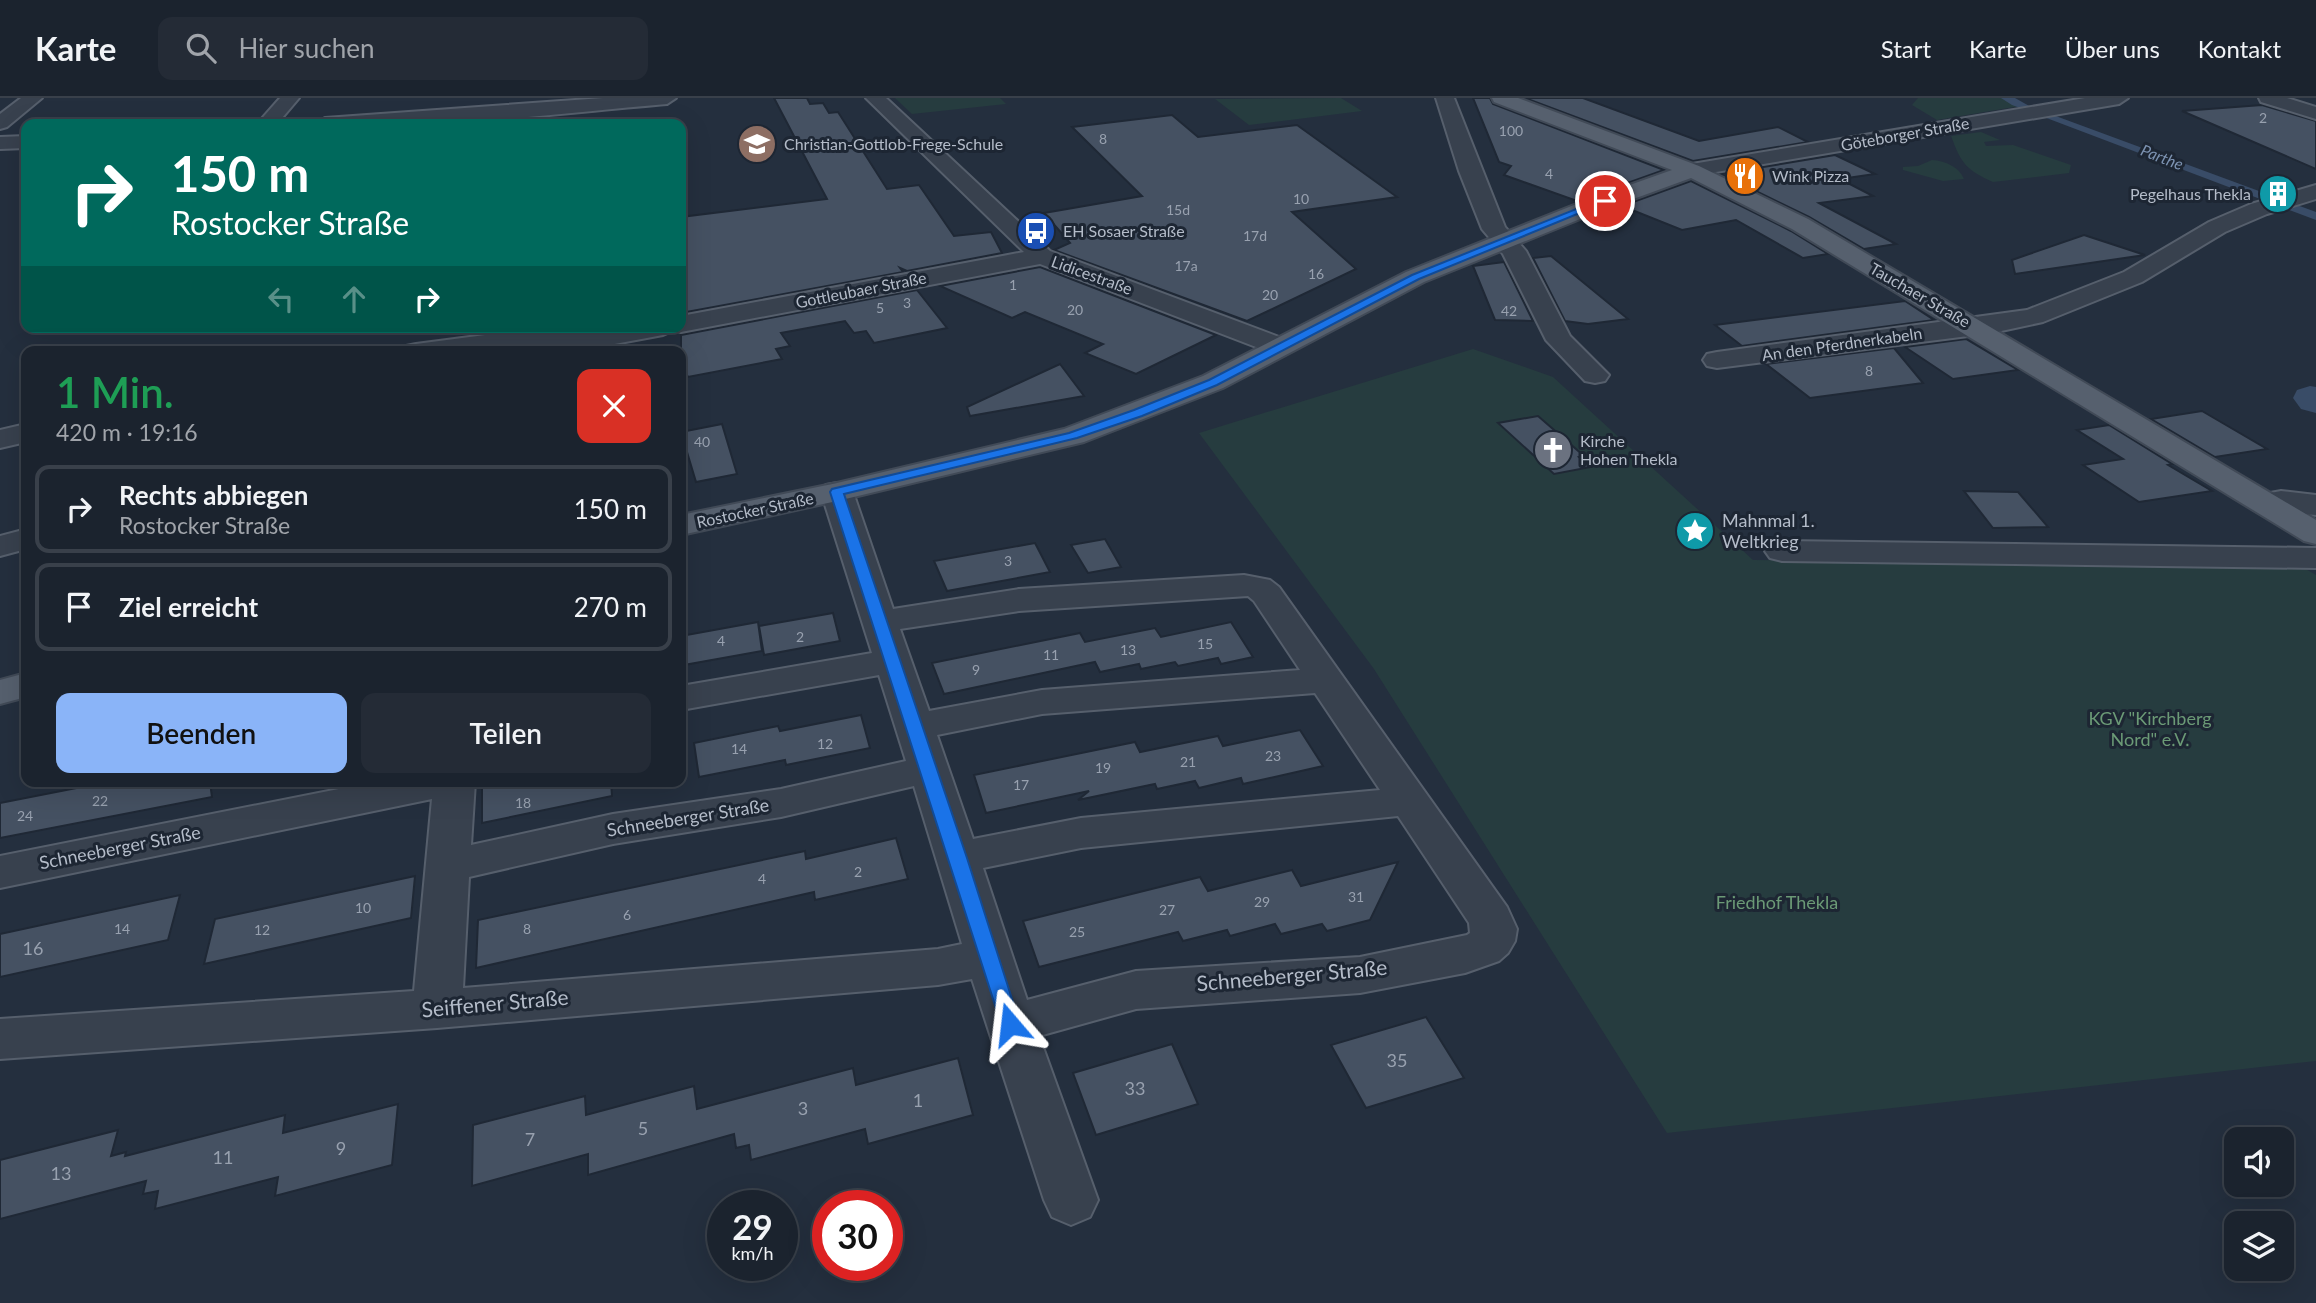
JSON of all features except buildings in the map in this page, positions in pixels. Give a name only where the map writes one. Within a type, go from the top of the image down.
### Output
[{"type":"main road","name":"Tauchaer Straße","points":[[1501,98],[1692,170],[1800,224],[2316,534]]},
{"type":"main road","name":"Rostocker Straße","points":[[686,524],[837,492],[1073,436],[1213,383],[1278,346],[1415,277],[1692,170]]},
{"type":"main road","points":[[0,692],[21,686]]},
{"type":"street","points":[[0,123],[33,98]]},
{"type":"street","points":[[271,119],[290,98]]},
{"type":"street","points":[[410,119],[562,110],[667,98]]},
{"type":"street","name":"Lidicestraße","points":[[874,98],[1042,256],[1278,346]]},
{"type":"street","points":[[1445,98],[1494,229],[1514,251],[1559,340],[1595,375]]},
{"type":"street","name":"Göteborger Straße","points":[[1692,170],[2119,98]]},
{"type":"street","points":[[2268,98],[2316,113]]},
{"type":"street","points":[[0,144],[21,142]]},
{"type":"street","name":"An den Pferdnerkabeln","points":[[1717,360],[2034,317],[2133,276],[2217,227],[2292,197],[2316,192]]},
{"type":"street","name":"Gottleubaer Straße","points":[[686,323],[1042,256]]},
{"type":"street","points":[[462,346],[508,340],[593,340],[631,333]]},
{"type":"street","points":[[0,439],[21,434]]},
{"type":"street","points":[[837,492],[1010,1024],[1071,1200]]},
{"type":"street","points":[[2265,503],[2281,501],[2316,505]]},
{"type":"street","points":[[1782,551],[2316,558]]},
{"type":"street","name":"Schneeberger Straße","points":[[686,697],[1019,600],[1244,585],[1258,587],[1267,594],[1410,801],[1491,919],[1494,929],[1492,942],[1483,948],[1360,975],[1136,990],[1010,1024]]},
{"type":"street","points":[[913,727],[1042,702],[1326,680]]},
{"type":"street","name":"Schneeberger Straße","points":[[448,866],[614,829],[781,803],[929,769]]},
{"type":"street","name":"Schneeberger Straße","points":[[0,872],[420,787]]},
{"type":"street","points":[[437,1009],[454,787]]},
{"type":"street","points":[[958,858],[1081,833],[1410,801]]},
{"type":"street","name":"Seiffener Straße","points":[[0,1039],[437,1009],[938,967],[990,957]]},
{"type":"green space","points":[[895,98],[1000,98],[1006,104],[912,114]]},
{"type":"green space","points":[[1341,98],[1362,111],[1249,125],[1215,99]]},
{"type":"green space","points":[[1918,98],[2005,98],[2020,106],[1937,120],[1912,105]]},
{"type":"green space","points":[[1981,132],[2000,140],[1984,142],[1986,146],[2013,145],[2071,165],[2069,173],[1993,182],[1976,174],[1966,165],[1951,136]]},
{"type":"green space","points":[[1932,160],[1951,165],[1964,179],[1943,181],[1903,170],[1903,167],[1918,166]]},
{"type":"green space","points":[[1473,349],[1553,377],[1753,560],[2297,564],[2316,575],[2316,1061],[1667,1133],[1374,669],[1199,433]]},
{"type":"water","name":"Parthe","points":[[2001,98],[2015,98],[2031,107],[2316,212],[2316,220],[2012,105]]},
{"type":"water","points":[[2316,387],[2316,413],[2301,409],[2293,398],[2297,390]]},
{"type":"place","name":"Christian-Gottlob-Frege-Schule","points":[[757,144]]},
{"type":"place","name":"Wink Pizza","points":[[1745,176]]},
{"type":"place","name":"Pegelhaus Thekla","points":[[2278,194]]},
{"type":"place","name":"EH Sosaer Straße","points":[[1036,231]]},
{"type":"place","name":"Kirche Hohen Thekla","points":[[1553,450]]},
{"type":"place","name":"Mahnmal 1. Weltkrieg","points":[[1695,531]]},
{"type":"route","points":[[1010,1024],[837,492],[1073,436],[1138,413],[1213,383],[1278,346],[1415,277],[1605,201]]},
{"type":"park label","name":"KGV \"Kirchberg Nord\" e.V.","points":[[2150,729]]},
{"type":"park label","name":"Friedhof Thekla","points":[[1777,903]]}]
